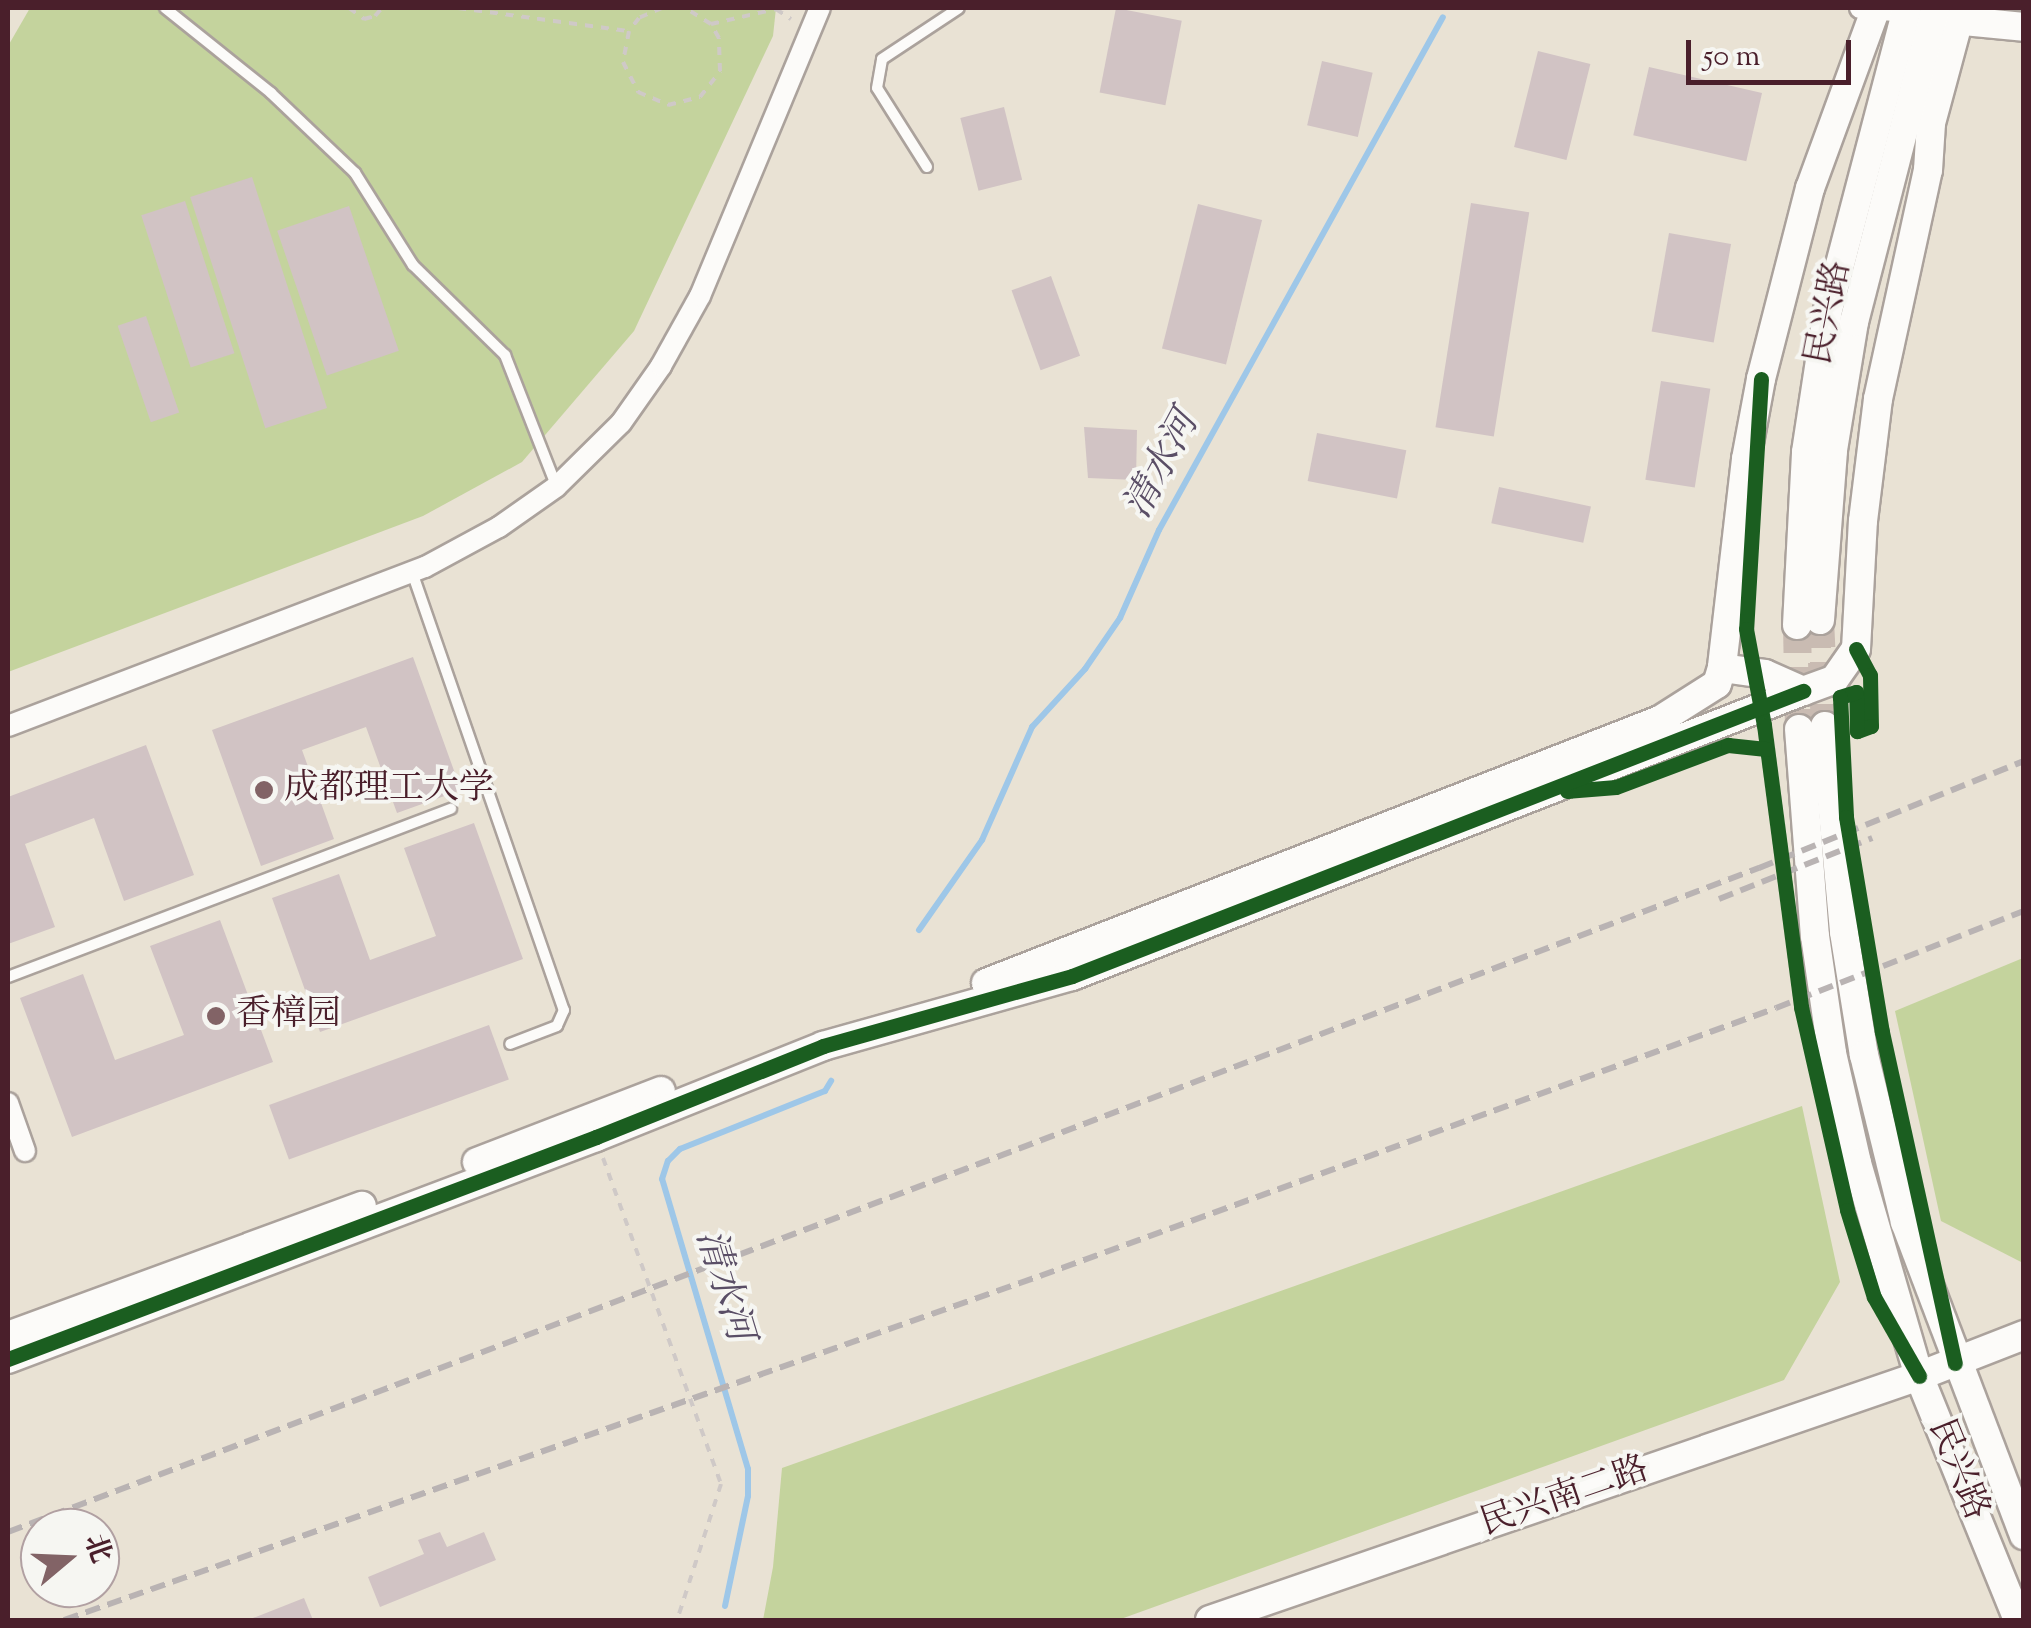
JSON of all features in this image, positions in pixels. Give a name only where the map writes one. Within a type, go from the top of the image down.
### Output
[{"type":"street","points":[[8,726],[412,572],[499,527],[556,487],[621,423],[661,366],[692,310],[820,8]]},
{"type":"street","points":[[8,1336],[384,1198],[818,1030],[966,991],[1222,894],[1660,720],[1716,684],[1722,668],[1746,459],[1761,380],[1810,188],[1870,8],[1931,11],[2024,27]]},
{"type":"street","points":[[1848,78],[1931,11]]},
{"type":"street","points":[[8,1359],[596,1137],[822,1046],[1072,976],[1834,680],[1856,649],[1863,521],[1878,399],[1928,170],[1932,122],[1931,11]]},
{"type":"street","name":"民兴路","points":[[1808,622],[1806,452],[1827,314],[1931,11]]},
{"type":"street","points":[[1722,668],[1765,674],[1804,691]]},
{"type":"street","name":"民兴路","points":[[2018,1620],[1919,1376],[1857,1163],[1832,1053],[1815,936],[1812,727],[1864,1055],[1905,1222],[1955,1363],[2024,1535]]},
{"type":"street","points":[[8,1103],[16,1155]]},
{"type":"street","name":"民兴南二路","points":[[1210,1620],[1919,1376],[2024,1335]]},
{"type":"lane","points":[[165,8],[271,93],[354,174],[413,265],[506,354],[556,487]]},
{"type":"lane","points":[[927,167],[877,88],[882,59],[959,8]]},
{"type":"lane","points":[[412,572],[564,1010],[557,1026],[510,1044]]},
{"type":"lane","points":[[8,977],[451,809]]},
{"type":"path","points":[[349,8],[364,19],[375,16],[382,8]]},
{"type":"path","points":[[458,8],[629,31]]},
{"type":"path","points":[[662,8],[639,18],[629,31],[623,62],[628,78],[652,101],[668,105],[700,97],[720,71],[719,38],[711,24],[684,8]]},
{"type":"path","points":[[711,24],[776,9],[808,32]]},
{"type":"path","points":[[596,1137],[721,1484],[677,1620]]},
{"type":"green space","points":[[30,8],[776,8],[773,36],[634,331],[522,462],[423,516],[8,672],[8,46]]},
{"type":"green space","points":[[2023,958],[2023,1263],[1941,1221],[1895,1011]]},
{"type":"green space","points":[[1802,1106],[1840,1282],[1784,1380],[1118,1620],[763,1620],[773,1567],[782,1468]]},
{"type":"building","points":[[1116,8],[1182,21],[1165,105],[1100,92]]},
{"type":"building","points":[[1538,51],[1590,64],[1566,160],[1514,147]]},
{"type":"building","points":[[1322,61],[1373,73],[1358,137],[1307,125]]},
{"type":"building","points":[[1649,67],[1762,93],[1746,161],[1633,135]]},
{"type":"building","points":[[1004,107],[1022,180],[978,191],[960,118]]},
{"type":"building","points":[[252,177],[327,408],[265,428],[190,197]]},
{"type":"building","points":[[185,201],[234,353],[191,367],[141,215]]},
{"type":"building","points":[[1471,203],[1529,212],[1494,436],[1435,427]]},
{"type":"building","points":[[1198,204],[1262,220],[1226,365],[1162,349]]},
{"type":"building","points":[[349,206],[399,351],[327,375],[277,231]]},
{"type":"building","points":[[1669,233],[1731,244],[1714,342],[1652,331]]},
{"type":"building","points":[[1051,276],[1080,356],[1041,370],[1012,290]]},
{"type":"building","points":[[146,316],[179,412],[151,422],[118,326]]},
{"type":"building","points":[[1661,381],[1710,389],[1695,488],[1645,480]]},
{"type":"building","points":[[1084,427],[1137,430],[1136,480],[1088,478]]},
{"type":"building","points":[[1317,433],[1406,450],[1397,498],[1308,481]]},
{"type":"building","points":[[1499,487],[1591,507],[1583,543],[1491,523]]},
{"type":"building","points":[[413,657],[461,790],[397,813],[366,727],[302,750],[334,839],[261,866],[212,730]]},
{"type":"building","points":[[146,745],[194,875],[124,901],[94,818],[25,844],[55,927],[8,944],[8,797]]},
{"type":"building","name":"香樟园","points":[[474,823],[523,959],[320,1032],[272,898],[339,874],[370,960],[436,936],[404,848]]},
{"type":"building","name":"香樟园","points":[[220,920],[273,1062],[72,1137],[20,998],[83,974],[115,1060],[184,1035],[150,946]]},
{"type":"building","points":[[489,1025],[509,1080],[289,1160],[269,1105]]},
{"type":"building","points":[[440,1532],[447,1547],[484,1532],[496,1560],[380,1607],[368,1577],[424,1554],[418,1540]]},
{"type":"building","points":[[304,1598],[313,1620],[248,1620]]},
{"type":"waterway","name":"清水河","points":[[919,930],[982,840],[1032,727],[1085,669],[1120,618],[1159,530],[1443,17]]},
{"type":"waterway","name":"清水河","points":[[725,1606],[748,1496],[748,1469],[662,1179],[668,1161],[680,1149],[825,1091],[831,1081]]},
{"type":"tunnel","points":[[1820,620],[1825,726]]},
{"type":"tunnel","points":[[1797,625],[1799,729]]},
{"type":"railway","points":[[8,1532],[1759,868],[2024,761]]},
{"type":"railway","points":[[1719,899],[1872,838]]},
{"type":"railway","points":[[64,1620],[1040,1276],[1776,1008],[2024,911]]},
{"type":"cycle path","points":[[1761,379],[1746,629],[1764,725],[1801,1007],[1847,1210],[1874,1297],[1919,1376]]},
{"type":"cycle path","points":[[1856,649],[1870,675],[1871,726],[1857,731],[1856,692],[1840,697],[1846,817],[1882,1032],[1955,1363]]},
{"type":"cycle path","points":[[8,1359],[596,1137],[823,1046],[1072,976],[1803,691]]},
{"type":"cycle path","points":[[1567,791],[1616,787],[1728,745],[1766,749]]},
{"type":"place","name":"成都理工大学","points":[[264,790]]},
{"type":"place","name":"香樟园","points":[[216,1016]]}]
